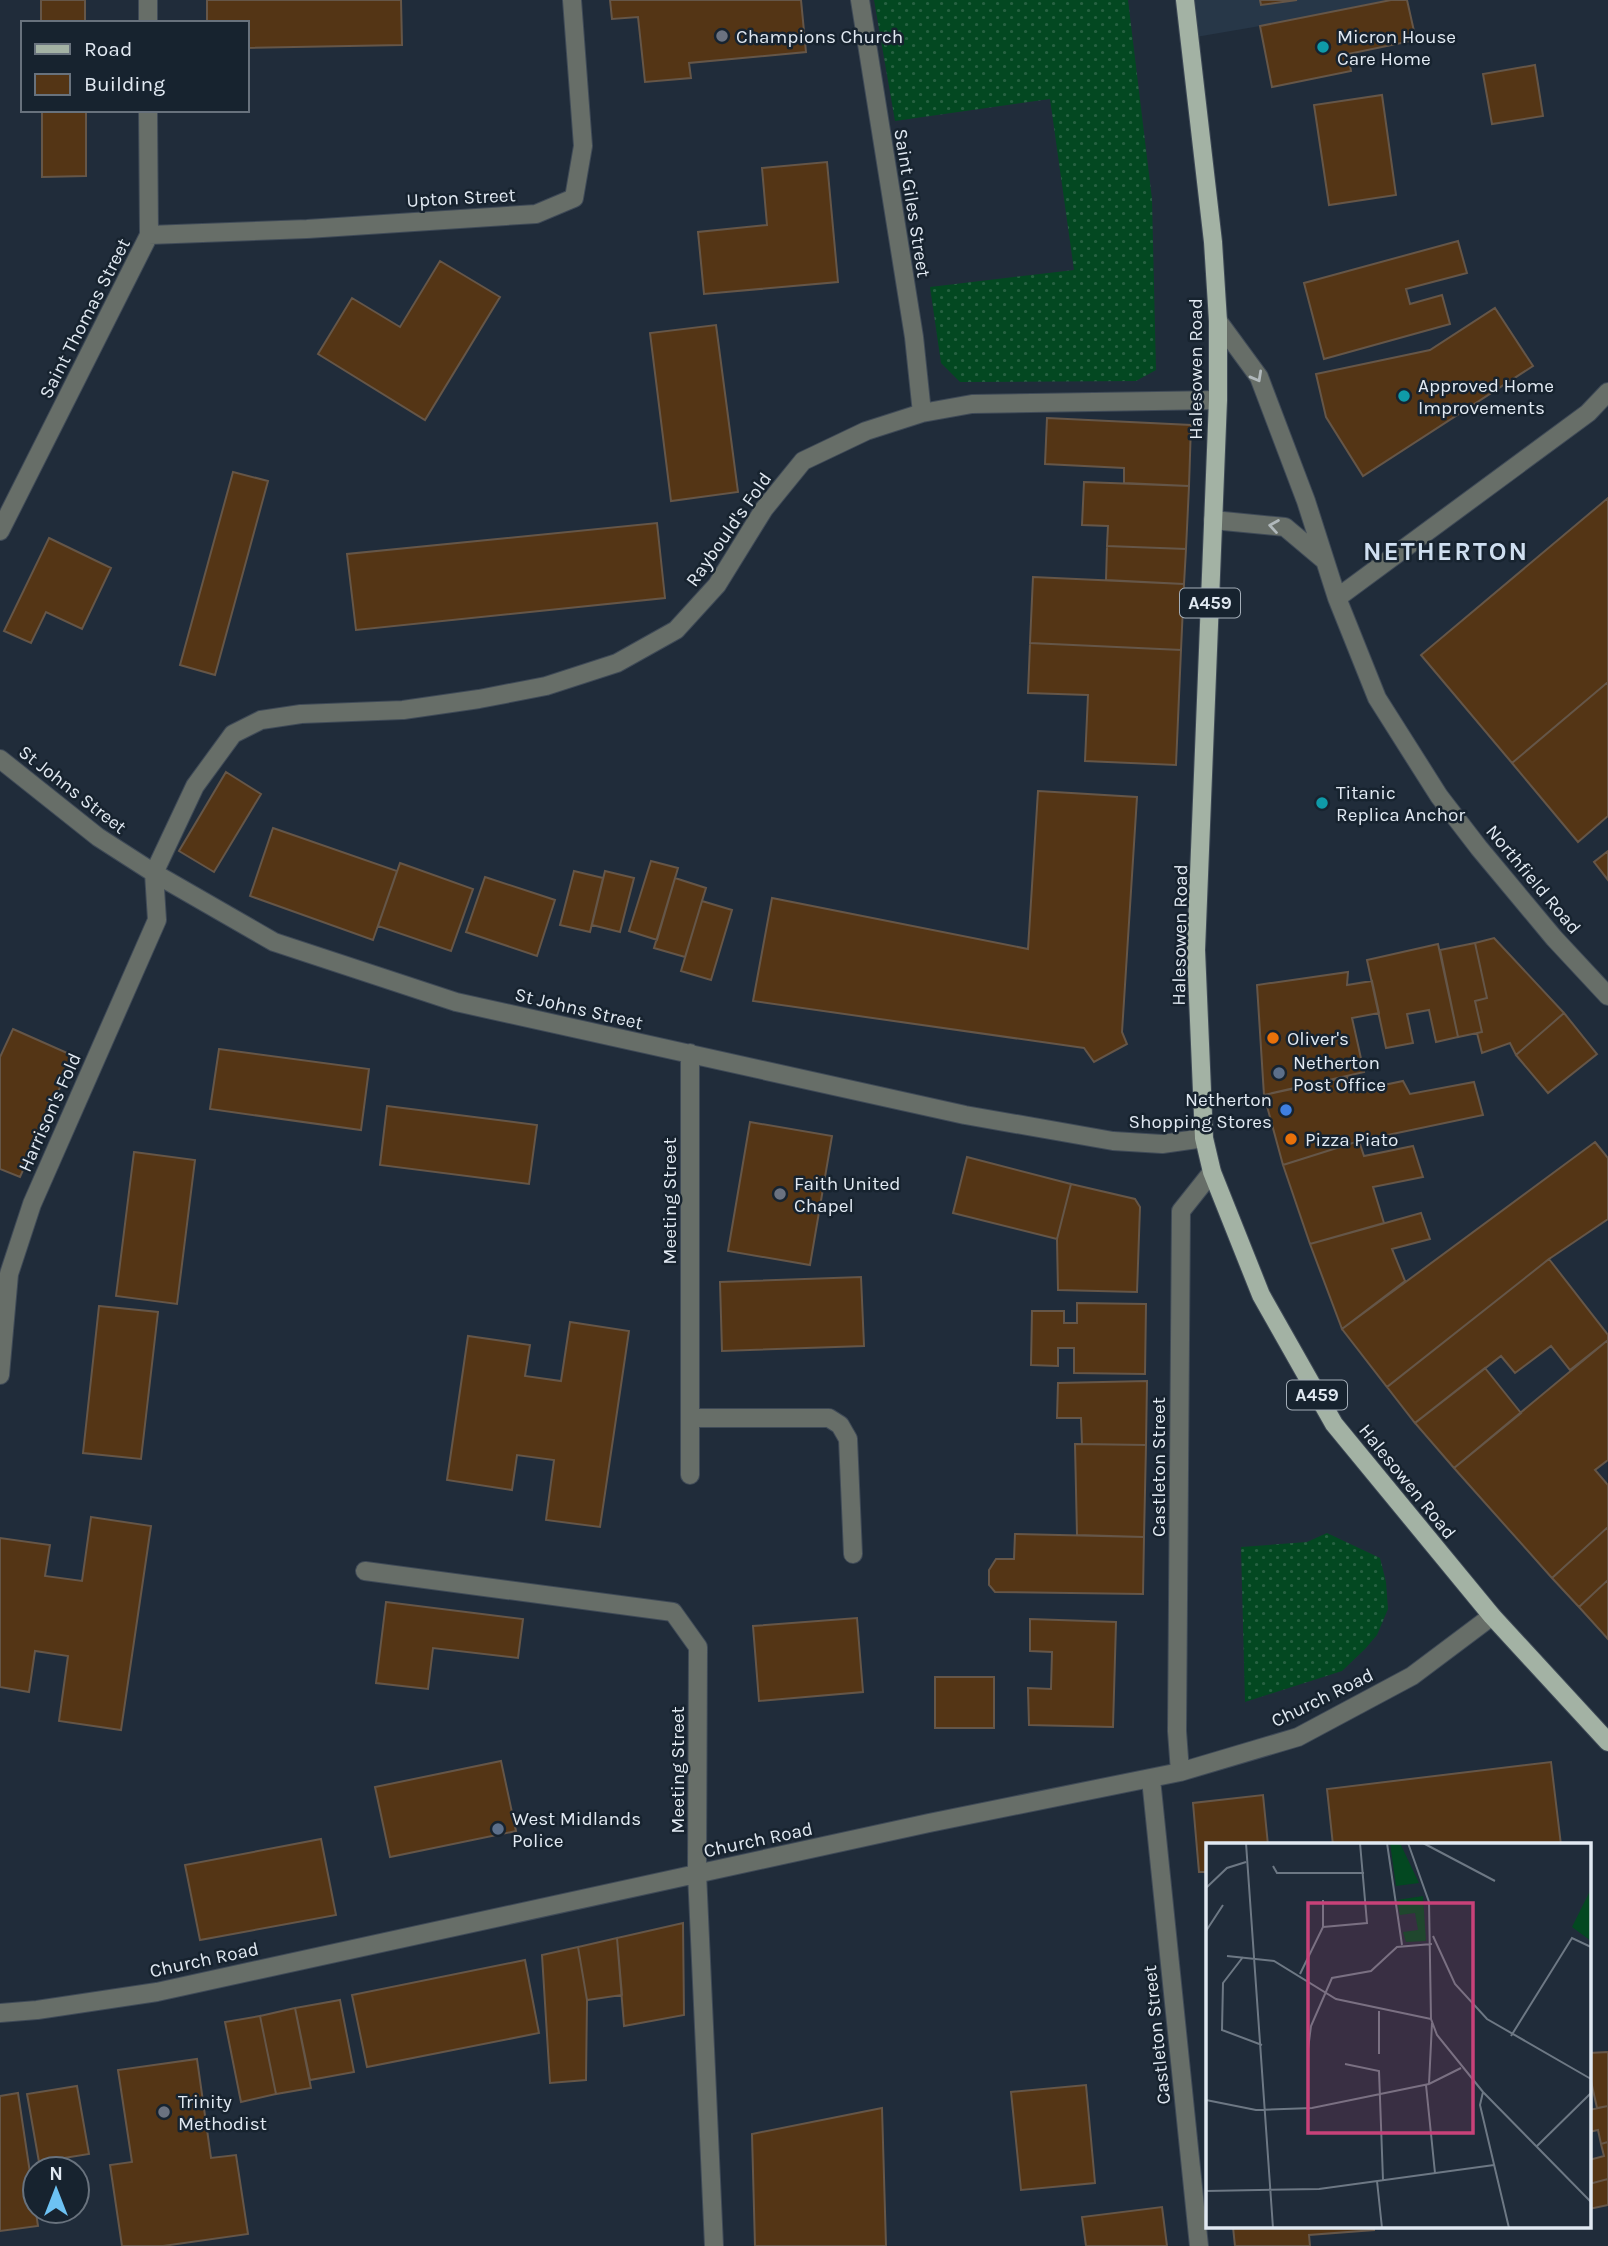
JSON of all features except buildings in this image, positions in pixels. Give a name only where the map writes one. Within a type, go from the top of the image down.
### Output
[{"type":"main road","name":"Halesowen Road","points":[[1185,0],[1213,242],[1218,321],[1218,400],[1196,950],[1205,1138],[1212,1172],[1261,1296],[1334,1424],[1492,1616],[1608,1742]]},
{"type":"street","points":[[148,0],[148,21]]},
{"type":"street","name":"Upton Street","points":[[149,235],[307,229],[536,214],[574,198],[583,146],[572,0]]},
{"type":"street","name":"Saint Giles Street","points":[[860,0],[914,337],[922,413]]},
{"type":"street","name":"Saint Thomas Street","points":[[0,531],[149,235],[148,112]]},
{"type":"street","name":"Northfield Road","points":[[1218,321],[1259,377],[1306,501],[1337,598],[1377,698],[1439,796],[1479,848],[1554,938],[1608,996]]},
{"type":"street","points":[[1337,598],[1588,413],[1608,392]]},
{"type":"street","name":"Raybould's Fold","points":[[154,873],[195,786],[233,734],[261,720],[301,714],[403,710],[479,699],[546,686],[617,663],[676,630],[717,585],[764,509],[803,461],[866,430],[922,413],[972,404],[1218,400]]},
{"type":"street","points":[[1213,520],[1285,527],[1323,559]]},
{"type":"street","name":"St Johns Street","points":[[0,759],[98,838],[274,942],[456,1002],[965,1115],[1114,1141],[1162,1144],[1205,1138]]},
{"type":"street","name":"Harrison's Fold","points":[[0,1375],[9,1274],[32,1204],[157,919],[154,873]]},
{"type":"street","name":"Meeting Street","points":[[690,1054],[690,1475]]},
{"type":"street","name":"Castleton Street","points":[[1180,1772],[1177,1717],[1181,1211],[1212,1172]]},
{"type":"street","points":[[690,1418],[829,1418],[839,1425],[848,1439],[853,1554]]},
{"type":"street","name":"Meeting Street","points":[[365,1571],[673,1612],[698,1647],[697,1873],[714,2246]]},
{"type":"street","name":"Church Road","points":[[0,2012],[37,2010],[157,1992],[929,1823],[1180,1772],[1298,1737],[1412,1676],[1492,1616]]},
{"type":"street","name":"Castleton Street","points":[[1151,1779],[1199,2246]]},
{"type":"shaded area","points":[[1185,0],[1388,0],[1190,38]]},
{"type":"green space","points":[[874,0],[1128,0],[1152,199],[1156,370],[1136,381],[960,382],[941,363],[930,287],[1074,270],[1050,99],[895,121]]},
{"type":"green space","points":[[1327,1533],[1380,1558],[1386,1582],[1388,1609],[1377,1635],[1342,1671],[1245,1702],[1241,1547],[1307,1542]]},
{"type":"place","name":"Champions Church","points":[[722,36]]},
{"type":"place","name":"Micron House Care Home","points":[[1323,47]]},
{"type":"place","name":"Approved Home Improvements","points":[[1404,396]]},
{"type":"place","name":"Titanic Replica Anchor","points":[[1322,803]]},
{"type":"place","name":"Oliver's","points":[[1273,1038]]},
{"type":"place","name":"Netherton Post Office","points":[[1279,1073]]},
{"type":"place","name":"Netherton Shopping Stores","points":[[1286,1110]]},
{"type":"place","name":"Pizza Piato","points":[[1291,1139]]},
{"type":"place","name":"Faith United Chapel","points":[[780,1194]]},
{"type":"place","name":"West Midlands Police","points":[[498,1829]]},
{"type":"place","name":"Trinity Methodist","points":[[164,2112]]},
{"type":"district","name":"NETHERTON","points":[[1446,551]]}]
